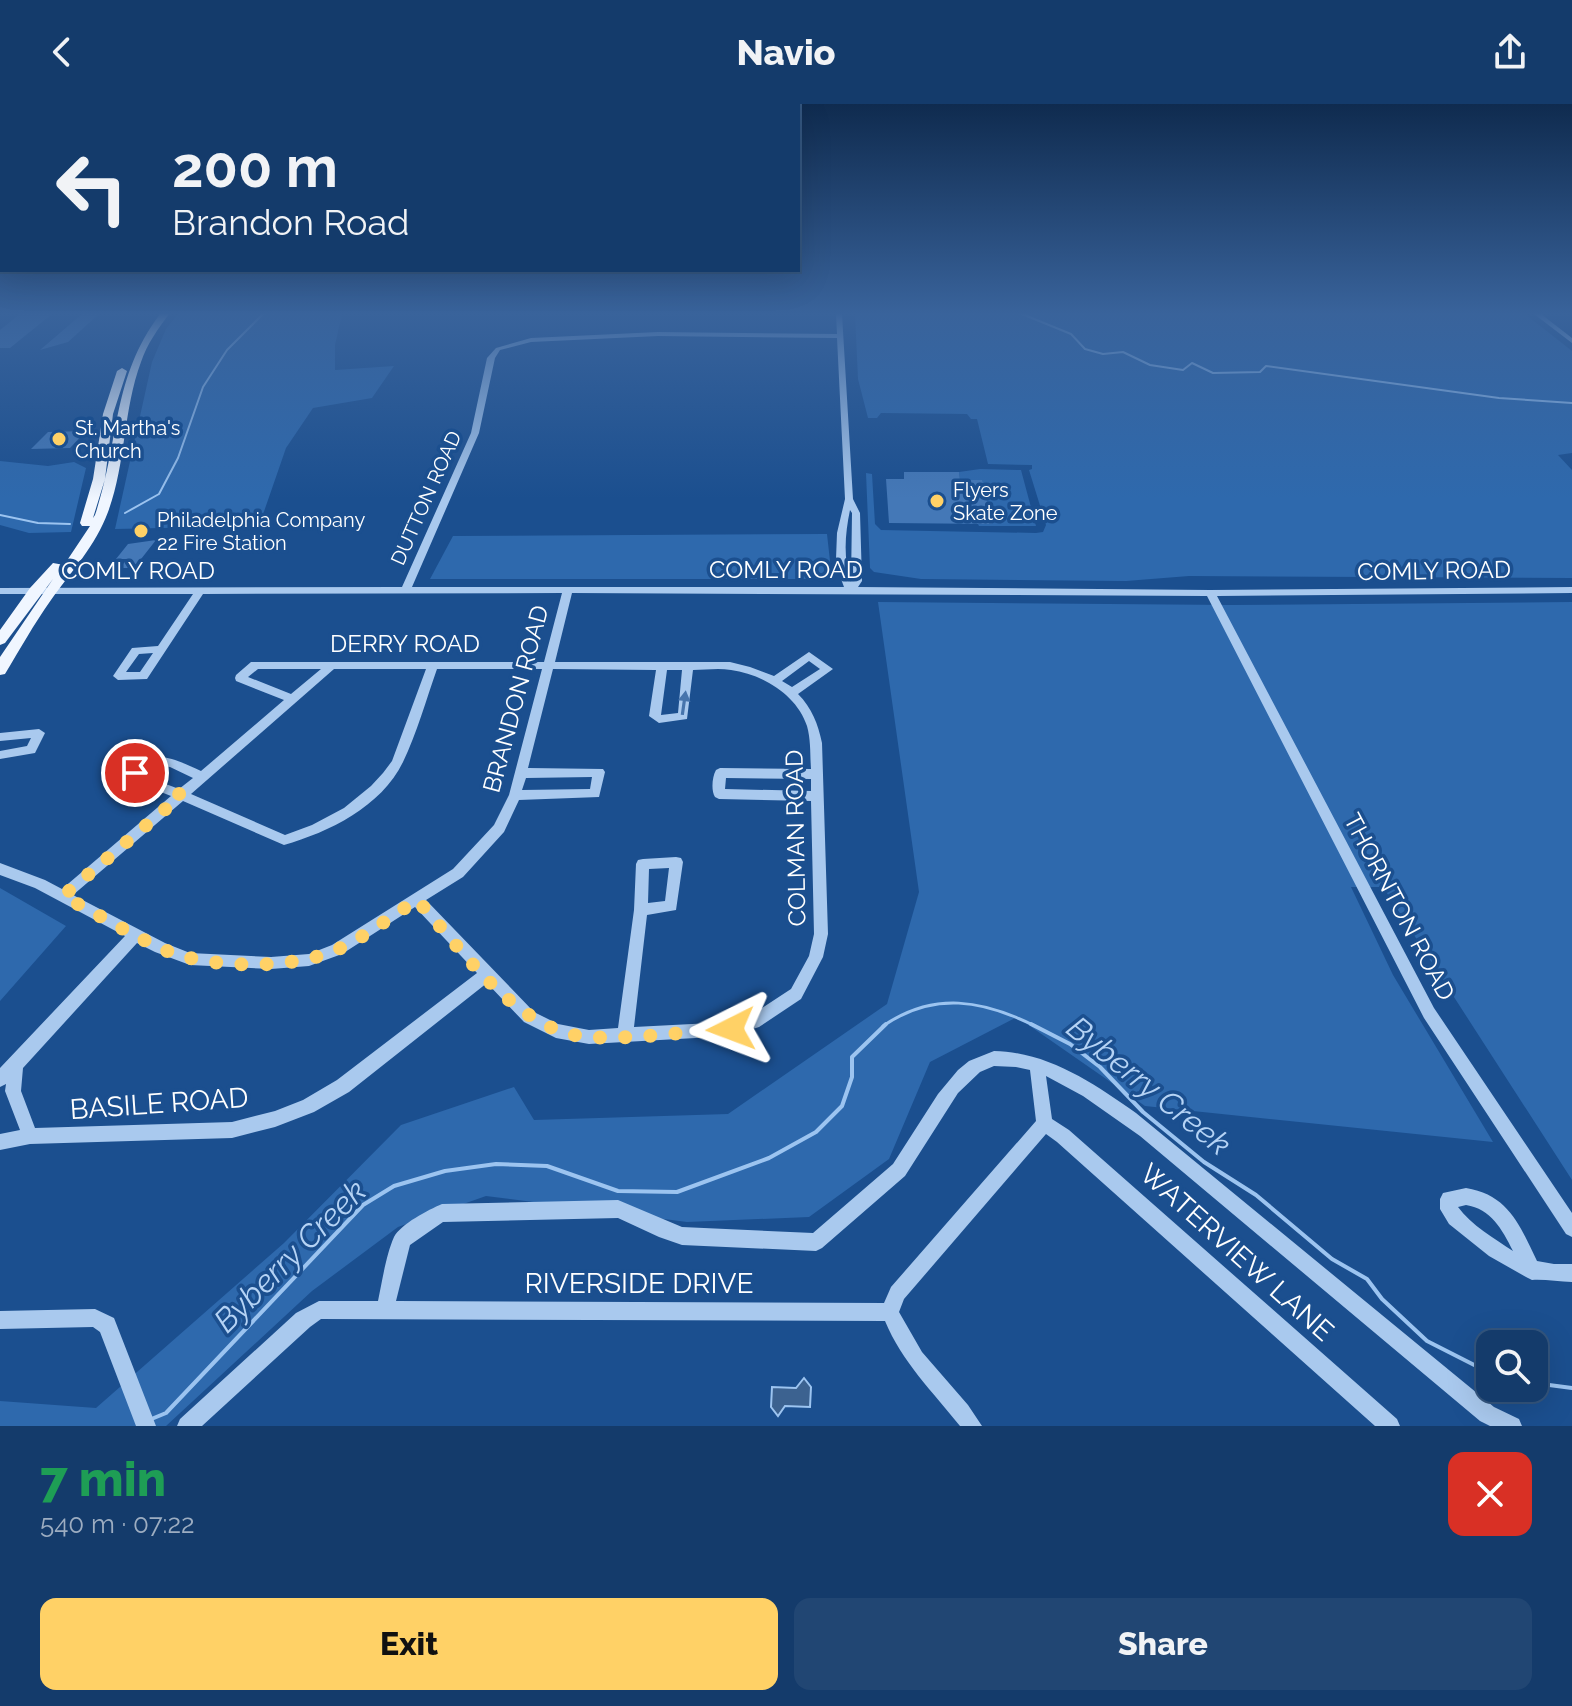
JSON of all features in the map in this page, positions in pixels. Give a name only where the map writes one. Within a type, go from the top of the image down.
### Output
[{"type":"main road","points":[[0,640],[35,591],[56,568],[85,524],[92,507],[108,414],[121,376]]},
{"type":"main road","points":[[0,670],[51,591],[87,543],[100,517],[112,485],[120,414],[131,376]]},
{"type":"main road","points":[[102,453],[117,451]]},
{"type":"street","name":"DUTTON ROAD","points":[[406,590],[475,433],[489,376]]},
{"type":"street","points":[[842,376],[849,499],[842,535],[844,580],[851,590]]},
{"type":"street","name":"COMLY ROAD","points":[[0,591],[568,589],[1210,593],[1572,590]]},
{"type":"street","name":"BRANDON ROAD","points":[[0,869],[63,896],[160,948],[190,959],[226,963],[309,960],[337,950],[458,873],[504,820],[515,795],[568,589]]},
{"type":"street","points":[[161,649],[200,591]]},
{"type":"street","name":"THORNTON ROAD","points":[[1210,593],[1429,1013],[1572,1228]]},
{"type":"street","points":[[775,681],[809,656],[828,669],[793,692]]},
{"type":"street","name":"DERRY ROAD","points":[[293,699],[240,678],[255,665],[730,666],[775,681]]},
{"type":"street","points":[[202,777],[161,759],[153,759],[135,773],[137,778],[152,785],[284,840],[301,836],[355,807],[389,775],[397,762],[433,666]]},
{"type":"street","points":[[662,666],[655,716],[659,719],[683,716],[688,667]]},
{"type":"street","points":[[63,896],[330,667]]},
{"type":"street","name":"COLMAN ROAD","points":[[417,900],[529,1017],[556,1031],[589,1037],[731,1029],[765,1017],[796,994],[816,957],[821,934],[814,727],[810,715],[793,692],[775,681]]},
{"type":"street","points":[[0,737],[39,733],[31,750],[0,755]]},
{"type":"street","points":[[515,795],[595,794],[599,772],[521,773]]},
{"type":"street","points":[[816,774],[720,773],[719,794],[816,796]]},
{"type":"street","points":[[625,1035],[641,910]]},
{"type":"street","points":[[0,1079],[136,934]]},
{"type":"street","name":"BASILE ROAD","points":[[0,1142],[30,1136],[232,1130],[275,1119],[308,1106],[343,1086],[486,975]]},
{"type":"street","points":[[385,1308],[402,1240],[428,1220],[454,1211],[618,1209],[639,1216],[669,1234],[816,1242],[895,1174],[932,1114],[973,1068],[1001,1060],[1037,1067],[1090,1090],[1146,1130],[1487,1414],[1512,1426]]},
{"type":"street","points":[[15,1065],[13,1091],[30,1136]]},
{"type":"street","points":[[972,1426],[909,1353],[897,1333],[890,1312],[897,1293],[1044,1124],[1037,1067]]},
{"type":"street","name":"WATERVIEW LANE","points":[[1044,1124],[1063,1136],[1390,1426]]},
{"type":"street","points":[[1532,1271],[1499,1209],[1483,1199],[1457,1196],[1449,1199],[1449,1209],[1455,1218],[1513,1262],[1532,1271],[1572,1273]]},
{"type":"street","name":"RIVERSIDE DRIVE","points":[[187,1426],[311,1313],[327,1309],[890,1312]]},
{"type":"street","points":[[0,1320],[95,1318],[103,1321],[111,1333],[143,1418]]},
{"type":"street","points":[[959,1409],[984,1426]]},
{"type":"shaded area","points":[[149,376],[387,376],[372,398],[313,408],[286,448],[259,526],[115,529]]},
{"type":"shaded area","points":[[858,376],[1572,376],[1572,453],[1558,455],[1572,470],[1572,578],[1189,576],[1126,581],[921,579],[874,572],[870,568],[866,473],[872,474],[875,524],[881,530],[1036,533],[1043,532],[1046,525],[1029,470],[1032,465],[988,464],[977,419],[971,419],[967,414],[881,413],[877,418],[868,418]]},
{"type":"shaded area","points":[[0,461],[48,466],[74,462],[86,468],[71,532],[29,533],[0,525]]},
{"type":"shaded area","points":[[1021,470],[1036,526],[979,526],[991,523],[960,480],[959,472]]},
{"type":"shaded area","points":[[827,534],[832,579],[430,579],[453,536]]},
{"type":"shaded area","points":[[878,602],[1231,605],[1572,602],[1572,1180],[1383,887],[1351,887],[1393,975],[1493,1142],[1145,1106],[1017,1017],[930,1062],[889,1159],[809,1217],[687,1222],[486,1196],[398,1227],[312,1291],[166,1426],[0,1426],[0,1401],[96,1408],[284,1243],[401,1125],[514,1087],[534,1120],[728,1114],[887,1004],[919,892]]},
{"type":"shaded area","points":[[0,888],[66,926],[0,1001]]},
{"type":"shaded area","points":[[804,1378],[811,1387],[810,1407],[785,1406],[778,1416],[771,1407],[772,1387],[796,1388]]},
{"type":"building","name":"St. Martha's Church","points":[[86,431],[70,448],[31,449],[48,432]]},
{"type":"building","name":"Flyers Skate Zone","points":[[904,472],[959,472],[960,480],[982,480],[992,524],[889,523],[886,479],[904,479]]},
{"type":"building","points":[[156,540],[134,568],[120,568],[127,559],[116,559],[128,544]]},
{"type":"waterway","points":[[125,513],[159,494],[178,458],[203,387],[210,376]]},
{"type":"waterway","points":[[1337,376],[1499,398],[1572,403]]},
{"type":"waterway","points":[[0,515],[38,523],[70,524]]},
{"type":"waterway","name":"Byberry Creek","points":[[885,1025],[921,1008],[959,1003],[996,1010],[1034,1025]]},
{"type":"waterway","name":"Byberry Creek","points":[[149,1420],[166,1413],[363,1205],[394,1186],[445,1171],[496,1164],[547,1166],[618,1191],[677,1192],[769,1158],[816,1132],[842,1106],[852,1077],[852,1057],[885,1025]]},
{"type":"waterway","name":"Byberry Creek","points":[[1034,1025],[1070,1044],[1100,1067],[1143,1112],[1204,1162],[1256,1195],[1332,1259],[1367,1279],[1382,1299],[1427,1341],[1476,1366]]},
{"type":"waterway","name":"Byberry Creek","points":[[1548,1385],[1572,1388]]},
{"type":"place","name":"St. Martha's Church","points":[[59,439]]},
{"type":"place","name":"Flyers Skate Zone","points":[[937,501]]},
{"type":"place","name":"Philadelphia Company 22 Fire Station","points":[[141,531]]},
{"type":"route","points":[[135,773],[137,778],[166,792],[182,795],[63,896],[160,948],[190,959],[226,963],[309,960],[337,950],[417,900],[509,999],[529,1017],[556,1031],[589,1037],[731,1029]]}]
